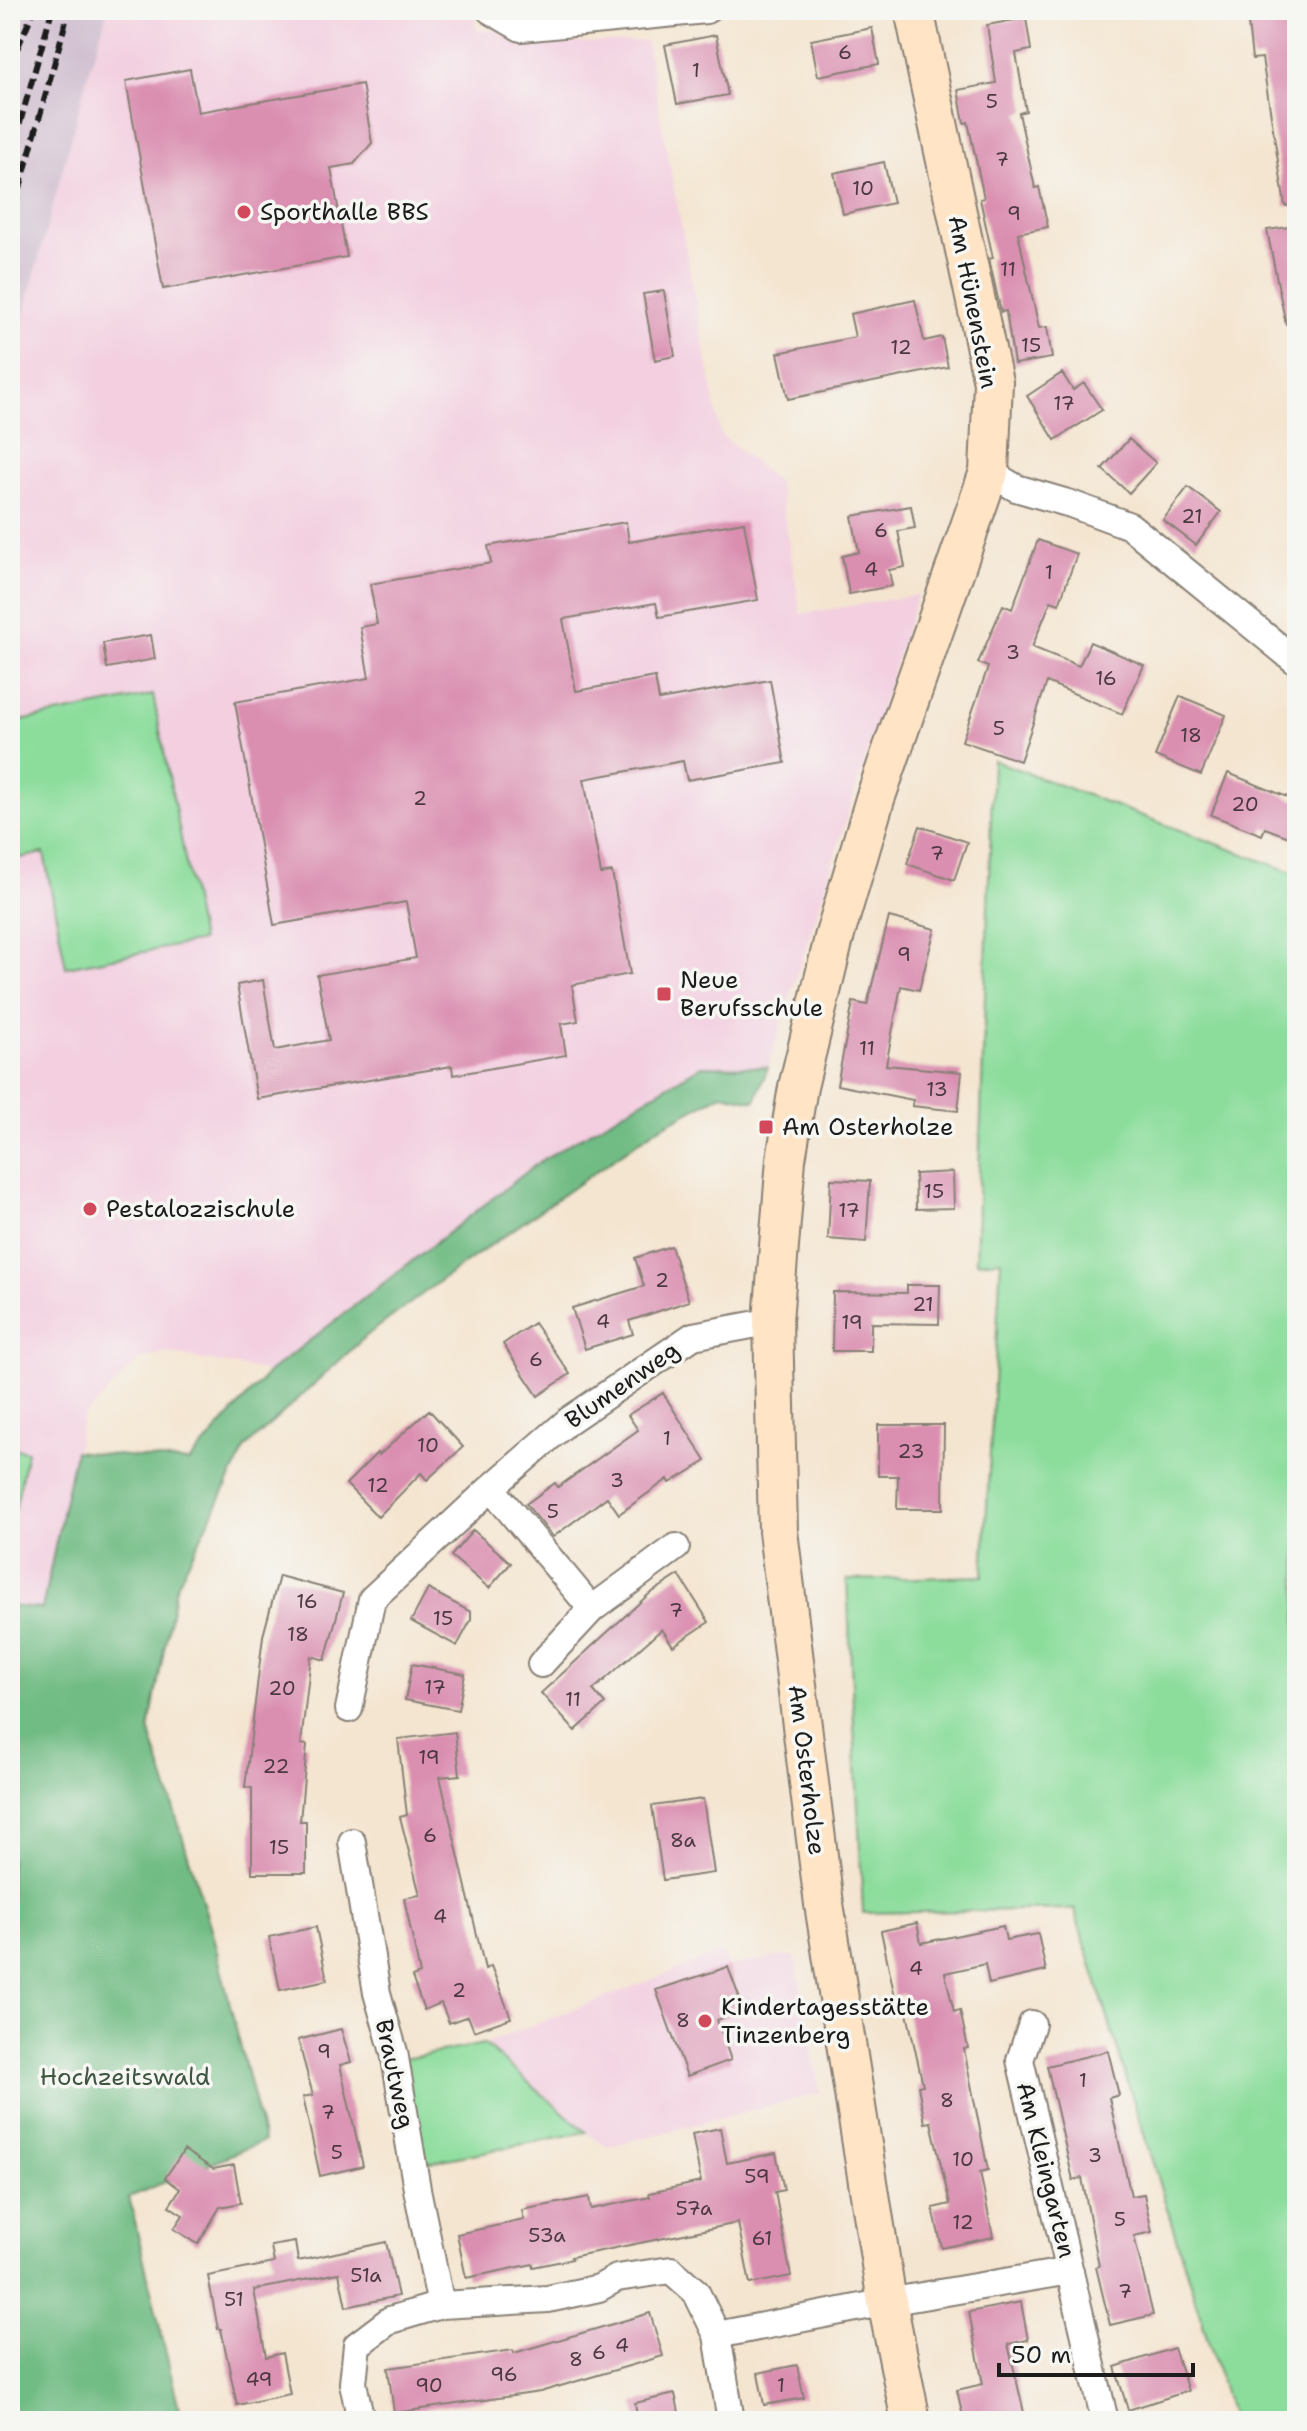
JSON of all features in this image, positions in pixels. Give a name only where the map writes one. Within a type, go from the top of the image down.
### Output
[{"type":"street","points":[[490,10],[521,28],[706,10]]},
{"type":"street","name":"Am Hünenstein","points":[[914,10],[993,382],[989,472]]},
{"type":"street","points":[[989,472],[1016,488],[1130,526],[1297,662]]},
{"type":"street","name":"Am Osterholze","points":[[911,2421],[887,2302],[824,1904],[780,1547],[773,1321],[786,1159],[798,1087],[834,938],[875,799],[989,472]]},
{"type":"street","name":"Blumenweg","points":[[349,1709],[372,1599],[491,1488],[568,1421],[693,1336],[773,1321]]},
{"type":"street","points":[[491,1488],[592,1609]]},
{"type":"street","points":[[541,1664],[592,1609],[676,1547]]},
{"type":"street","name":"Brautweg","points":[[352,1842],[377,1993],[394,2052],[417,2189],[441,2305]]},
{"type":"street","name":"Am Kleingarten","points":[[1032,2024],[1020,2060],[1105,2421]]},
{"type":"street","points":[[361,2421],[353,2383],[357,2345],[390,2320],[441,2305],[548,2299],[599,2288],[617,2278],[671,2270],[696,2292],[717,2335],[731,2421]]},
{"type":"street","name":"Am Kleingarten","points":[[717,2335],[1070,2271]]},
{"type":"shaded area","points":[[10,10],[108,10],[89,70],[10,367]]},
{"type":"shaded area","points":[[108,10],[473,10],[477,31],[497,30],[529,44],[646,41],[721,435],[778,482],[801,614],[917,595],[768,1067],[701,1066],[542,1160],[269,1372],[167,1353],[140,1359],[83,1417],[42,1609],[10,1606],[10,367],[89,70]]},
{"type":"shaded area","points":[[723,1952],[729,1967],[795,1956],[820,2093],[607,2147],[484,2044]]},
{"type":"green space","points":[[153,695],[201,941],[66,967],[44,853],[10,860],[10,723]]},
{"type":"green space","points":[[993,760],[1297,874],[1297,2421],[1233,2421],[1074,1909],[863,1913],[847,1580],[983,1576],[1001,1260],[976,1262]]},
{"type":"green space","name":"Hochzeitswald","points":[[701,1066],[768,1067],[755,1101],[722,1094],[655,1130],[441,1280],[365,1337],[246,1447],[176,1587],[149,1729],[212,1932],[264,2141],[129,2197],[182,2421],[10,2421],[10,1606],[42,1609],[75,1451],[189,1462],[269,1372],[542,1160]]},
{"type":"green space","points":[[10,1448],[27,1451],[15,1510],[10,1509]]},
{"type":"green space","points":[[484,2044],[586,2132],[426,2163],[403,2059]]},
{"type":"building","points":[[1290,10],[1297,70],[1297,205],[1285,206],[1262,58],[1252,59],[1247,14]]},
{"type":"building","points":[[1026,18],[1031,50],[1016,53],[1026,111],[1019,113],[1035,188],[1039,187],[1048,227],[1018,233],[1039,328],[1047,327],[1052,358],[1014,364],[1006,311],[1001,312],[989,259],[993,258],[980,199],[984,198],[958,90],[996,83],[987,25]]},
{"type":"building","points":[[872,28],[879,64],[818,76],[811,40]]},
{"type":"building","points":[[716,35],[728,95],[677,104],[665,45]]},
{"type":"building","name":"Sporthalle BBS","points":[[190,69],[198,112],[362,84],[372,143],[354,164],[331,168],[347,257],[163,289],[126,81]]},
{"type":"building","points":[[884,162],[893,203],[843,214],[834,173]]},
{"type":"building","points":[[1297,226],[1297,324],[1286,325],[1267,230]]},
{"type":"building","points":[[664,291],[675,356],[655,360],[643,294]]},
{"type":"building","points":[[915,300],[924,341],[942,337],[948,367],[788,399],[778,353],[855,337],[850,314]]},
{"type":"building","points":[[1062,373],[1073,390],[1084,383],[1102,410],[1055,440],[1027,396]]},
{"type":"building","points":[[1129,439],[1156,463],[1129,493],[1102,469]]},
{"type":"building","points":[[1188,487],[1221,512],[1196,545],[1163,520]]},
{"type":"building","points":[[911,506],[915,528],[898,531],[905,567],[889,570],[892,586],[849,594],[842,556],[859,552],[852,516]]},
{"type":"building","points":[[626,522],[629,542],[744,522],[758,600],[659,617],[656,603],[563,619],[576,691],[655,677],[659,700],[770,680],[785,763],[687,780],[683,761],[584,779],[601,874],[612,872],[630,974],[572,985],[578,1021],[561,1024],[566,1055],[453,1075],[452,1066],[257,1099],[237,985],[263,980],[275,1050],[329,1040],[317,975],[416,958],[406,902],[274,925],[235,702],[369,678],[360,627],[377,624],[370,584],[491,563],[488,546]]},
{"type":"building","points":[[1038,540],[1077,554],[1059,604],[1051,601],[1032,647],[1079,666],[1090,642],[1144,665],[1122,714],[1047,682],[1020,761],[962,741],[988,667],[978,663],[1003,605],[1012,609]]},
{"type":"building","points":[[151,635],[155,659],[107,668],[103,643]]},
{"type":"building","points":[[1180,696],[1226,715],[1201,775],[1155,756]]},
{"type":"building","points":[[1228,773],[1297,801],[1297,840],[1265,828],[1262,835],[1211,815]]},
{"type":"building","points":[[920,826],[967,842],[954,880],[907,864]]},
{"type":"building","points":[[889,917],[935,929],[919,990],[901,986],[886,1065],[962,1072],[958,1111],[912,1106],[913,1100],[837,1085],[853,1002],[867,1005]]},
{"type":"building","points":[[953,1172],[954,1208],[916,1209],[915,1174]]},
{"type":"building","points":[[831,1179],[870,1181],[866,1242],[828,1239]]},
{"type":"building","points":[[671,1246],[689,1301],[629,1321],[633,1334],[585,1349],[572,1308],[644,1286],[635,1258]]},
{"type":"building","points":[[907,1285],[940,1285],[939,1324],[871,1323],[871,1351],[832,1351],[833,1292],[907,1293]]},
{"type":"building","points":[[534,1323],[570,1374],[538,1396],[503,1344]]},
{"type":"building","points":[[663,1393],[706,1461],[670,1483],[668,1479],[619,1514],[607,1497],[553,1537],[526,1504],[555,1483],[558,1487],[638,1430],[628,1415]]},
{"type":"building","points":[[429,1410],[463,1447],[427,1480],[421,1473],[378,1517],[346,1484],[377,1453],[379,1455]]},
{"type":"building","points":[[878,1425],[944,1425],[943,1509],[897,1509],[898,1476],[878,1476]]},
{"type":"building","points":[[473,1530],[511,1563],[489,1588],[451,1556]]},
{"type":"building","points":[[679,1575],[709,1622],[673,1646],[662,1629],[593,1690],[605,1704],[575,1731],[541,1693],[648,1595]]},
{"type":"building","points":[[279,1576],[343,1593],[325,1660],[311,1656],[301,1744],[307,1745],[300,1821],[306,1821],[306,1873],[252,1873],[252,1788],[245,1787],[263,1636]]},
{"type":"building","points":[[428,1589],[471,1612],[471,1620],[457,1646],[411,1621]]},
{"type":"building","points":[[412,1664],[465,1674],[458,1710],[405,1700]]},
{"type":"building","points":[[455,1732],[460,1775],[440,1777],[485,1969],[491,1966],[511,2018],[474,2031],[468,2016],[449,2023],[441,2003],[424,2010],[412,1977],[420,1974],[404,1898],[420,1895],[400,1817],[407,1815],[398,1739]]},
{"type":"building","points":[[703,1799],[714,1873],[663,1880],[652,1806]]},
{"type":"building","points":[[917,1923],[921,1943],[1003,1926],[1006,1940],[1038,1934],[1046,1971],[989,1984],[985,1964],[945,1973],[954,2012],[960,2010],[968,2048],[964,2049],[988,2170],[980,2172],[993,2237],[942,2248],[933,2208],[950,2204],[931,2122],[925,2123],[918,2086],[923,2085],[903,1995],[895,1997],[881,1931]]},
{"type":"building","points":[[316,1927],[327,1980],[280,1990],[269,1937]]},
{"type":"building","points":[[728,1967],[744,2010],[717,2020],[731,2060],[687,2076],[656,1990]]},
{"type":"building","points":[[341,2029],[351,2062],[340,2065],[363,2166],[320,2176],[303,2097],[313,2095],[298,2040]]},
{"type":"building","points":[[1108,2051],[1119,2095],[1109,2098],[1131,2196],[1144,2194],[1152,2232],[1134,2236],[1153,2315],[1110,2325],[1096,2267],[1099,2266],[1082,2178],[1073,2180],[1047,2066]]},
{"type":"building","points":[[720,2128],[727,2163],[776,2153],[784,2190],[775,2192],[791,2276],[750,2284],[738,2223],[533,2267],[533,2264],[466,2278],[457,2234],[524,2220],[522,2210],[589,2197],[591,2209],[650,2197],[649,2193],[701,2182],[692,2134]]},
{"type":"building","points":[[184,2150],[213,2169],[234,2165],[241,2203],[220,2207],[198,2244],[174,2229],[183,2215],[169,2206],[180,2189],[165,2178]]},
{"type":"building","points":[[295,2242],[298,2261],[386,2242],[398,2296],[346,2307],[339,2273],[254,2290],[266,2357],[282,2353],[290,2394],[237,2405],[208,2276],[274,2263],[271,2246]]},
{"type":"building","points":[[1021,2302],[1028,2340],[1008,2344],[1026,2421],[964,2421],[957,2390],[983,2384],[969,2312]]},
{"type":"building","points":[[650,2313],[663,2356],[540,2392],[394,2413],[388,2368],[513,2350],[514,2353]]},
{"type":"building","points":[[1174,2348],[1188,2391],[1128,2410],[1115,2367]]},
{"type":"building","points":[[797,2365],[804,2398],[764,2405],[758,2373]]},
{"type":"building","points":[[675,2394],[681,2421],[638,2421],[635,2403]]},
{"type":"railway","points":[[10,65],[34,10]]},
{"type":"railway","points":[[10,158],[52,10]]},
{"type":"railway","points":[[10,224],[69,10]]},
{"type":"place","name":"Sporthalle BBS","points":[[244,212]]},
{"type":"place","name":"Neue Berufsschule","points":[[664,994]]},
{"type":"place","name":"Am Osterholze","points":[[766,1127]]},
{"type":"place","name":"Pestalozzischule","points":[[90,1209]]},
{"type":"place","name":"Kindertagesstätte Tinzenberg","points":[[705,2021]]}]
